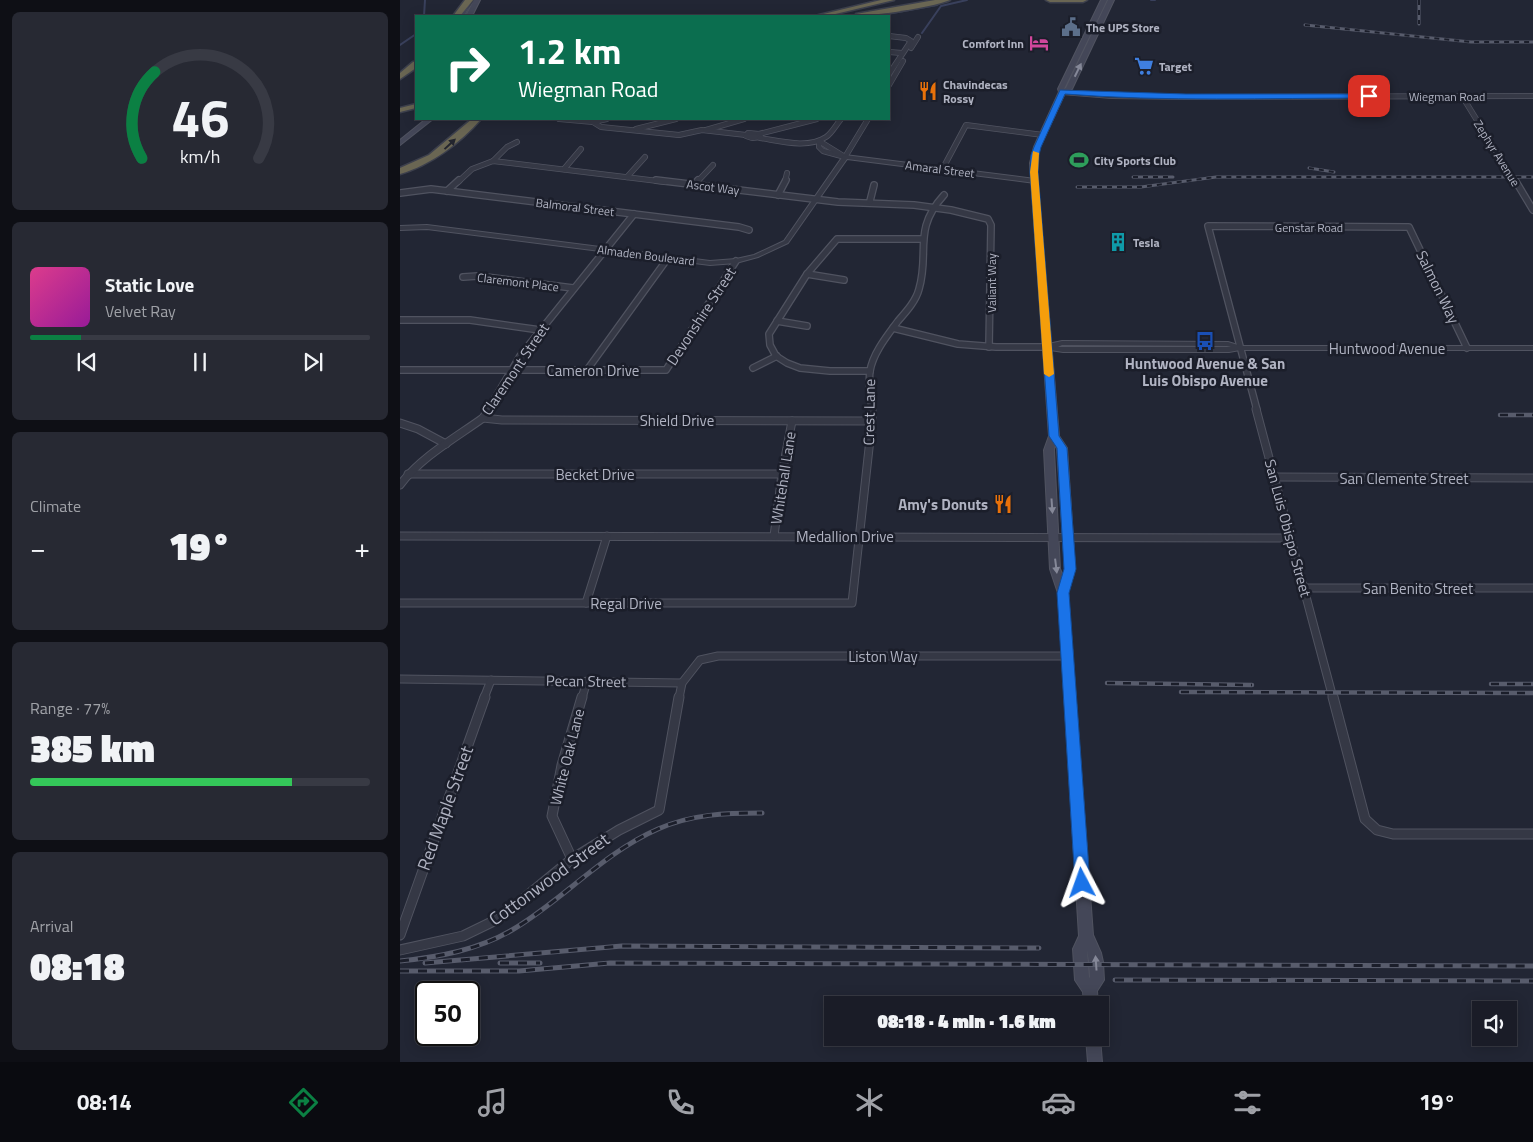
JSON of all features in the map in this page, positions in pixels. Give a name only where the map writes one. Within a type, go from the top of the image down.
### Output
[{"type":"highway","points":[[457,15],[469,0]]},
{"type":"highway","points":[[874,4],[882,0]]},
{"type":"highway","points":[[824,15],[890,0]]},
{"type":"highway","points":[[856,15],[922,0]]},
{"type":"highway","points":[[860,14],[876,13],[946,0]]},
{"type":"highway","points":[[1050,0],[1082,0]]},
{"type":"highway","points":[[400,77],[415,65]]},
{"type":"highway","points":[[402,109],[415,105]]},
{"type":"highway","points":[[400,118],[415,114]]},
{"type":"highway","points":[[400,169],[419,165],[442,151],[476,120]]},
{"type":"main road","points":[[462,15],[469,0]]},
{"type":"main road","points":[[470,15],[477,0]]},
{"type":"main road","points":[[1090,996],[1090,989],[1082,980],[1081,972],[1080,949],[1086,937],[1063,593],[1055,569],[1049,450],[1054,436],[1035,181],[1035,155],[1062,92],[1061,89],[1104,0]]},
{"type":"main road","points":[[1062,92],[1068,89],[1111,0]]},
{"type":"main road","points":[[400,136],[414,125],[426,120]]},
{"type":"main road","points":[[400,143],[426,120]]},
{"type":"main road","points":[[1054,436],[1062,448],[1070,569],[1063,593]]},
{"type":"main road","points":[[1094,1046],[1095,1062]]},
{"type":"street","points":[[890,36],[910,39],[911,41],[891,67]]},
{"type":"street","points":[[890,83],[918,37]]},
{"type":"street","points":[[890,52],[902,53]]},
{"type":"street","name":"Wiegman Road","points":[[1062,92],[1112,96],[1186,97],[1533,96]]},
{"type":"street","name":"Zephyr Avenue","points":[[1462,96],[1533,210]]},
{"type":"street","points":[[571,120],[593,122],[602,120]]},
{"type":"street","points":[[630,130],[672,120]]},
{"type":"street","points":[[593,122],[601,127],[679,135],[706,130],[741,120]]},
{"type":"street","points":[[760,136],[814,120]]},
{"type":"street","points":[[706,130],[746,135],[748,133],[799,142],[819,141],[826,138],[839,120]]},
{"type":"street","points":[[845,157],[867,120]]},
{"type":"street","points":[[942,170],[966,125],[1043,135]]},
{"type":"street","name":"Amaral Street","points":[[819,141],[819,147],[823,152],[845,157],[1035,181]]},
{"type":"street","points":[[448,191],[472,170],[493,161],[507,147],[516,142]]},
{"type":"street","points":[[564,169],[581,150]]},
{"type":"street","points":[[627,177],[645,157]]},
{"type":"street","name":"Almaden Boulevard","points":[[400,228],[427,227],[710,263],[736,261],[756,256],[786,242],[845,157]]},
{"type":"street","name":"Ascot Way","points":[[493,161],[816,200],[933,206],[988,219]]},
{"type":"street","points":[[694,185],[706,170],[713,165]]},
{"type":"street","points":[[778,195],[788,178],[787,172]]},
{"type":"street","points":[[870,202],[874,185]]},
{"type":"street","name":"Balmoral Street","points":[[400,193],[430,189],[740,227],[749,230]]},
{"type":"street","points":[[933,206],[944,195]]},
{"type":"street","name":"Crest Lane","points":[[852,603],[872,421],[870,371],[882,342],[912,304],[919,290],[922,281],[923,239],[933,206]]},
{"type":"street","name":"Claremont Street","points":[[400,485],[408,474],[483,418],[510,371],[540,330],[634,214]]},
{"type":"street","name":"Valiant Way","points":[[988,219],[991,225],[989,347]]},
{"type":"street","name":"Genstar Road","points":[[1208,226],[1409,227]]},
{"type":"street","name":"San Luis Obispo Street","points":[[1208,226],[1365,820],[1372,827],[1382,832],[1394,834],[1533,834]]},
{"type":"street","name":"Salmon Way","points":[[1409,227],[1467,348]]},
{"type":"street","points":[[870,371],[810,370],[792,366],[778,356],[770,346],[769,334],[807,274],[837,239],[923,239]]},
{"type":"street","points":[[587,370],[668,258]]},
{"type":"street","name":"Devonshire Street","points":[[666,370],[736,261]]},
{"type":"street","points":[[807,274],[844,280]]},
{"type":"street","name":"Claremont Place","points":[[463,277],[478,276],[573,288]]},
{"type":"street","points":[[400,320],[470,320],[540,330]]},
{"type":"street","points":[[777,321],[807,326]]},
{"type":"street","name":"Huntwood Avenue","points":[[893,328],[944,342],[989,347],[1047,347],[1063,350],[1533,348]]},
{"type":"street","points":[[753,368],[778,356]]},
{"type":"street","name":"Cameron Drive","points":[[400,370],[666,370]]},
{"type":"street","name":"Shield Drive","points":[[483,418],[512,420],[872,421]]},
{"type":"street","name":"Whitehall Lane","points":[[774,536],[782,474],[792,421]]},
{"type":"street","points":[[400,423],[418,429],[446,444]]},
{"type":"street","name":"Becket Drive","points":[[408,474],[782,474]]},
{"type":"street","name":"San Clemente Street","points":[[1274,478],[1533,478]]},
{"type":"street","name":"Medallion Drive","points":[[400,536],[1290,538]]},
{"type":"street","points":[[586,603],[607,536]]},
{"type":"street","name":"San Benito Street","points":[[1303,588],[1533,588]]},
{"type":"street","name":"Regal Drive","points":[[400,603],[852,603]]},
{"type":"street","name":"Liston Way","points":[[700,660],[718,656],[1066,656]]},
{"type":"street","name":"Cottonwood Street","points":[[400,950],[463,936],[500,918],[572,859],[619,830],[659,810],[682,683],[700,660]]},
{"type":"street","name":"Pecan Street","points":[[400,679],[682,683]]},
{"type":"street","name":"Red Maple Street","points":[[400,935],[491,680]]},
{"type":"street","name":"White Oak Lane","points":[[572,859],[552,816],[562,765],[587,681]]},
{"type":"waterway","points":[[424,15],[425,0]]},
{"type":"waterway","points":[[922,33],[941,6],[967,0]]},
{"type":"waterway","points":[[882,15],[937,5]]},
{"type":"waterway","points":[[400,45],[415,35]]},
{"type":"railway","points":[[1419,0],[1419,24]]},
{"type":"railway","points":[[1305,25],[1471,42],[1533,42]]},
{"type":"railway","points":[[1309,168],[1334,172]]},
{"type":"railway","points":[[1133,177],[1173,177]]},
{"type":"railway","points":[[1077,187],[1141,187],[1216,177],[1533,177]]},
{"type":"railway","points":[[1500,415],[1533,415]]},
{"type":"railway","points":[[1107,683],[1252,685]]},
{"type":"railway","points":[[1491,684],[1533,684]]},
{"type":"railway","points":[[1181,692],[1533,693]]},
{"type":"railway","points":[[400,961],[458,952],[499,937],[531,918],[619,851],[658,829],[696,817],[762,813]]},
{"type":"railway","points":[[425,963],[622,946],[1039,948]]},
{"type":"railway","points":[[500,963],[540,963]]},
{"type":"railway","points":[[400,971],[519,971],[610,963],[1533,966]]},
{"type":"railway","points":[[1115,980],[1533,981]]},
{"type":"slow traffic","points":[[1035,153],[1034,172],[1049,374]]},
{"type":"place","name":"The UPS Store","points":[[1071,27]]},
{"type":"place","name":"Comfort Inn","points":[[1039,43]]},
{"type":"place","name":"Target","points":[[1144,66]]},
{"type":"place","name":"Chavindecas Rossy","points":[[928,91]]},
{"type":"place","name":"City Sports Club","points":[[1079,160]]},
{"type":"place","name":"Tesla","points":[[1118,242]]},
{"type":"place","name":"Huntwood Avenue & San Luis Obispo Avenue","points":[[1205,341]]},
{"type":"place","name":"Amy's Donuts","points":[[1003,504]]},
{"type":"route","points":[[1082,883],[1063,593],[1070,569],[1069,541],[1062,448],[1054,436],[1034,172],[1035,155],[1062,92],[1112,96],[1186,97],[1369,96]]}]
